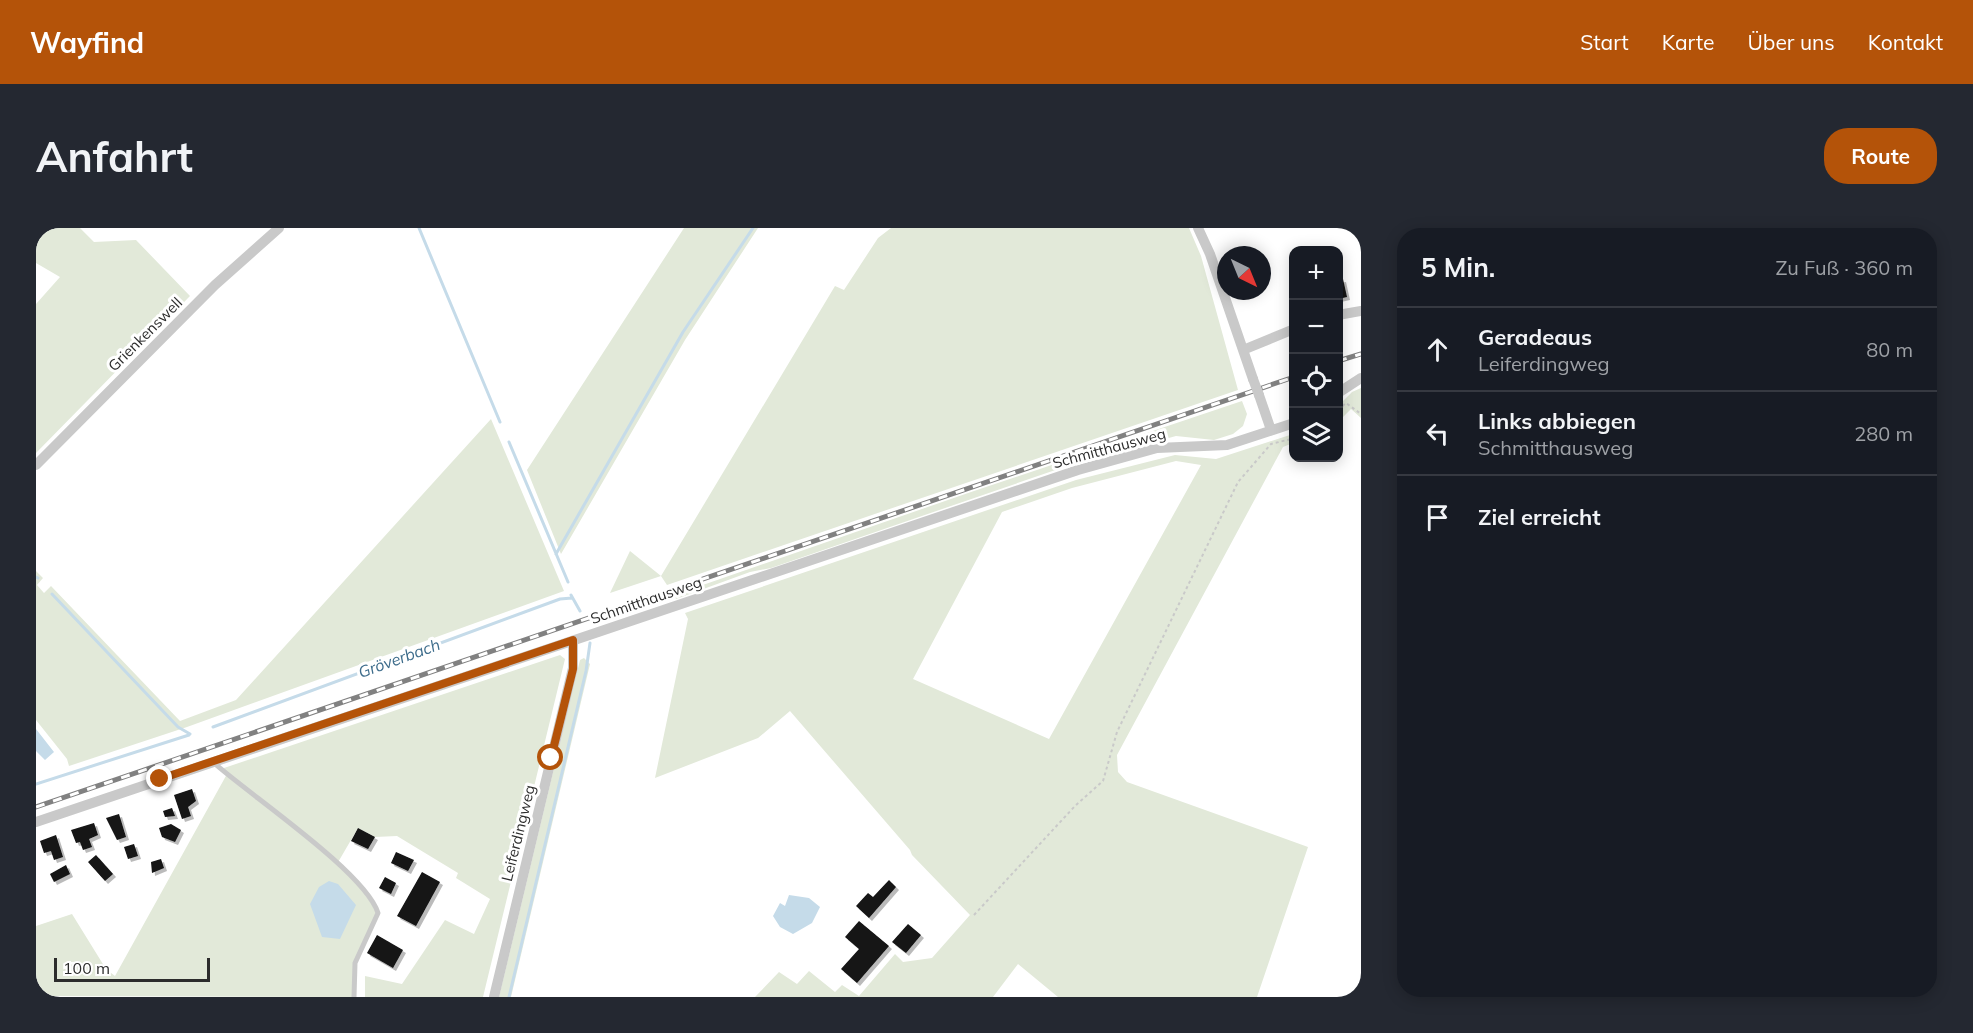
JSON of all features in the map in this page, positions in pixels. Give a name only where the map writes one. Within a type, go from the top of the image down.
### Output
[{"type":"street","name":"Grienkenswell","points":[[36,465],[214,285],[279,228]]},
{"type":"street","points":[[1198,228],[1271,430]]},
{"type":"street","points":[[1343,314],[1361,310]]},
{"type":"street","points":[[1243,350],[1289,331]]},
{"type":"street","points":[[1343,390],[1361,378]]},
{"type":"street","name":"Schmitthausweg","points":[[36,822],[1086,468],[1157,448],[1227,445],[1289,424]]},
{"type":"street","name":"Leiferdingweg","points":[[494,997],[573,669],[573,640]]},
{"type":"lane","points":[[213,761],[353,877],[374,900],[378,913],[355,963],[354,997]]},
{"type":"path","points":[[1340,408],[1346,403],[1361,414]]},
{"type":"path","points":[[974,915],[1075,806],[1103,781],[1117,732],[1238,482],[1271,444],[1289,440]]},
{"type":"green space","points":[[36,228],[80,228],[94,242],[136,240],[190,296],[36,453],[36,304],[60,277],[36,263]]},
{"type":"green space","points":[[684,228],[758,228],[685,340],[561,554],[527,470]]},
{"type":"green space","points":[[891,228],[1189,228],[1201,256],[1238,390],[667,585],[661,576],[835,286],[844,290],[878,238]]},
{"type":"green space","points":[[1361,388],[1361,418],[1351,409],[1343,417],[1343,401],[1352,392]]},
{"type":"green space","points":[[1242,401],[1247,414],[1243,426],[1233,434],[1214,440],[1176,436],[1067,466],[771,568],[750,572],[676,599],[674,595],[971,492]]},
{"type":"green space","points":[[491,419],[564,591],[187,727],[69,766],[67,759],[36,720],[36,571],[43,578],[37,585],[44,593],[51,586],[180,721],[236,700]]},
{"type":"green space","points":[[1289,435],[1289,445],[1283,447],[1117,755],[1118,772],[1127,782],[1308,847],[1257,997],[1058,997],[1018,964],[993,997],[755,997],[779,972],[797,984],[809,971],[835,992],[842,985],[859,996],[895,954],[903,962],[932,958],[970,915],[912,855],[790,711],[758,738],[655,778],[688,619],[685,613],[1076,480],[1175,455],[1216,459]],"holes":[[[1176,461],[1201,465],[1049,739],[913,679],[1002,512],[1072,488]]]},
{"type":"green space","points":[[630,551],[661,576],[610,593]]},
{"type":"green space","points":[[560,655],[565,659],[483,997],[365,997],[365,976],[402,984],[445,920],[474,934],[490,899],[456,878],[458,873],[397,836],[375,837],[358,828],[337,864],[353,877],[378,913],[355,963],[354,997],[36,996],[36,926],[72,914],[106,969],[115,976],[227,774],[221,769]]},
{"type":"green space","points":[[584,658],[590,664],[511,997],[499,997],[580,660]]},
{"type":"water","points":[[36,729],[54,752],[45,760],[36,751]]},
{"type":"water","points":[[329,881],[338,884],[356,905],[340,939],[322,937],[310,904],[319,887]]},
{"type":"water","points":[[789,895],[809,898],[820,907],[812,923],[793,934],[780,927],[773,916],[780,903],[785,906]]},
{"type":"building","points":[[1343,279],[1347,297],[1343,298]]},
{"type":"building","points":[[192,789],[196,801],[188,807],[191,816],[182,819],[174,795]]},
{"type":"building","points":[[172,808],[175,816],[165,817],[163,811]]},
{"type":"building","points":[[119,814],[126,837],[117,840],[106,818]]},
{"type":"building","points":[[94,823],[98,835],[89,839],[92,847],[83,850],[80,842],[76,843],[71,830]]},
{"type":"building","points":[[171,824],[181,830],[175,842],[162,837],[159,828]]},
{"type":"building","points":[[358,828],[375,837],[368,849],[351,841]]},
{"type":"building","points":[[56,835],[63,857],[54,860],[51,851],[44,853],[40,841]]},
{"type":"building","points":[[134,844],[138,856],[128,859],[124,847]]},
{"type":"building","points":[[396,852],[414,860],[408,871],[391,863]]},
{"type":"building","points":[[96,855],[113,874],[105,881],[88,862]]},
{"type":"building","points":[[161,859],[164,868],[152,873],[151,862]]},
{"type":"building","points":[[66,865],[70,874],[54,882],[50,874]]},
{"type":"building","points":[[422,872],[440,882],[416,926],[397,916]]},
{"type":"building","points":[[385,877],[396,883],[391,894],[379,888]]},
{"type":"building","points":[[889,880],[896,887],[869,918],[856,906],[868,893],[873,897]]},
{"type":"building","points":[[859,921],[889,946],[857,983],[841,969],[859,949],[845,937]]},
{"type":"building","points":[[908,924],[921,935],[906,953],[892,942]]},
{"type":"building","points":[[377,935],[403,950],[393,968],[367,953]]},
{"type":"waterway","name":"Gröverbach","points":[[419,228],[500,422]]},
{"type":"waterway","points":[[556,554],[683,332],[753,228]]},
{"type":"waterway","name":"Gröverbach","points":[[509,442],[568,582]]},
{"type":"waterway","name":"Gröverbach","points":[[52,594],[178,727],[190,734]]},
{"type":"waterway","name":"Gröverbach","points":[[571,595],[580,611]]},
{"type":"waterway","name":"Gröverbach","points":[[213,727],[560,599],[572,598]]},
{"type":"waterway","name":"Gröverbach","points":[[509,997],[586,671],[590,643]]},
{"type":"waterway","points":[[36,784],[189,735]]},
{"type":"railway","points":[[1343,359],[1361,354]]},
{"type":"railway","points":[[36,807],[1289,379]]},
{"type":"route","points":[[160,779],[573,640],[573,669],[551,758]]}]
